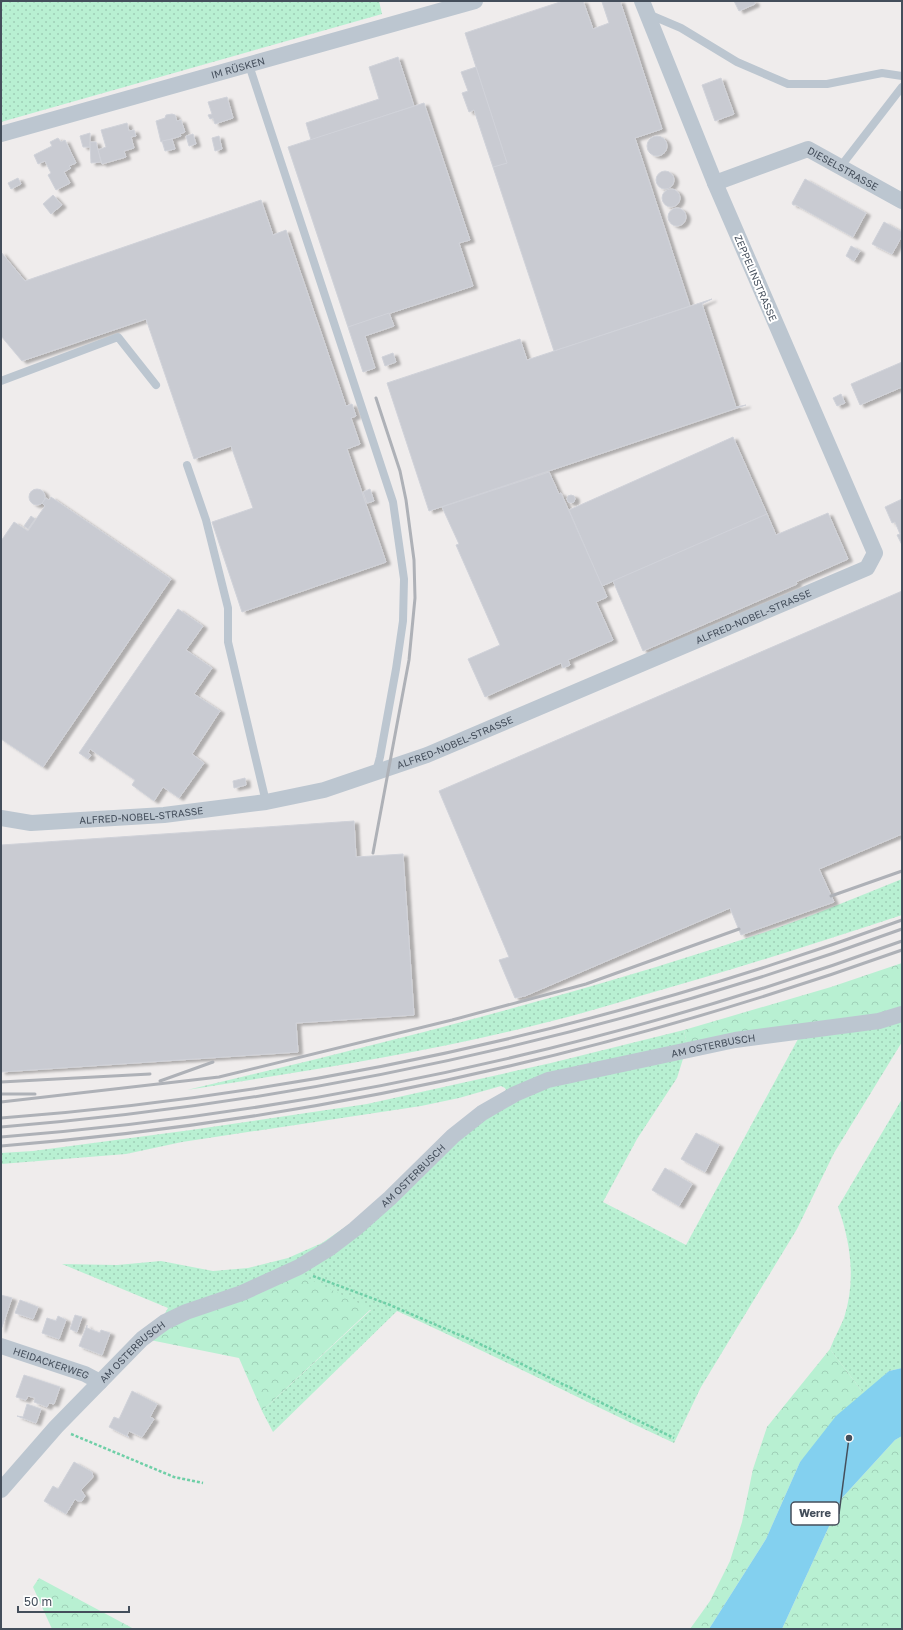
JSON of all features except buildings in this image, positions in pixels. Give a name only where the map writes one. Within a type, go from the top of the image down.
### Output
[{"type":"street","name":"IM RÜSKEN","points":[[1,134],[475,1]]},
{"type":"street","name":"ZEPPELINSTRASSE","points":[[644,7],[716,183],[875,553]]},
{"type":"street","name":"DIESELSTRASSE","points":[[716,183],[808,149],[902,201]]},
{"type":"street","name":"ALFRED-NOBEL-STRASSE","points":[[1,818],[31,823],[164,815],[266,802],[324,790],[427,755],[867,568],[875,553]]},
{"type":"street","name":"AM OSTERBUSCH","points":[[1,1490],[56,1427],[142,1339],[165,1322],[186,1312],[242,1293],[300,1267],[355,1229],[390,1198],[434,1153],[482,1113],[515,1094],[548,1080],[735,1040],[879,1021],[902,1014]]},
{"type":"street","name":"HEIDACKERWEG","points":[[1,1346],[85,1374],[100,1382]]},
{"type":"lane","points":[[644,7],[737,62],[788,84],[827,84],[882,73],[902,76]]},
{"type":"lane","points":[[249,65],[393,502],[404,580],[403,621],[384,735],[375,773]]},
{"type":"lane","points":[[841,166],[902,87]]},
{"type":"lane","points":[[1,382],[118,337],[156,385]]},
{"type":"lane","points":[[187,465],[206,520],[228,608],[228,642],[266,802]]},
{"type":"path","points":[[300,1267],[312,1275],[390,1305],[478,1343],[674,1438]]},
{"type":"path","points":[[56,1427],[174,1477],[203,1482]]},
{"type":"green space","points":[[1,1],[379,1],[382,14],[1,122]]},
{"type":"green space","points":[[902,879],[902,915],[706,977],[553,1021],[453,1044],[365,1061],[187,1090],[397,1039],[606,982],[764,932]]},
{"type":"green space","points":[[902,963],[902,1011],[687,1046],[684,1030],[831,987]]},
{"type":"green space","points":[[902,1011],[902,1042],[834,1153],[797,1229],[701,1387],[674,1443],[397,1311],[273,1432],[262,1411],[371,1310],[150,1340],[168,1308],[62,1264],[117,1265],[161,1261],[213,1271],[248,1268],[288,1258],[322,1243],[351,1223],[506,1090],[501,1086],[459,1098],[421,1106],[182,1142],[126,1154],[1,1164],[1,1153],[33,1151],[191,1130],[367,1104],[551,1063],[684,1030],[687,1046],[677,1078],[637,1139],[603,1202],[686,1245],[804,1028]]},
{"type":"green space","points":[[902,1099],[902,1368],[889,1371],[864,1394],[830,1349],[844,1318],[848,1304],[851,1276],[849,1248],[838,1207]]},
{"type":"green space","points":[[299,1274],[371,1309],[262,1411],[239,1358],[150,1340],[166,1328]]},
{"type":"green space","points":[[830,1349],[864,1394],[800,1462],[766,1539],[709,1629],[690,1629],[710,1601],[730,1561],[742,1522],[753,1469],[767,1427]]},
{"type":"green space","points":[[902,1436],[902,1629],[782,1629],[842,1498],[895,1440]]},
{"type":"green space","points":[[39,1578],[134,1629],[52,1629],[33,1587]]},
{"type":"water","points":[[902,1368],[902,1436],[895,1440],[842,1498],[782,1629],[709,1629],[766,1539],[800,1462],[836,1416],[889,1371]]},
{"type":"railway","points":[[373,853],[409,660],[415,598],[414,560],[406,500],[400,471],[376,398]]},
{"type":"railway","points":[[831,896],[902,871]]},
{"type":"railway","points":[[1,1118],[116,1107],[231,1092],[345,1073],[458,1050],[570,1023],[682,992],[793,958],[902,920]]},
{"type":"railway","points":[[1,1102],[219,1077],[452,1020],[586,984],[739,929]]},
{"type":"railway","points":[[1,1127],[116,1116],[231,1100],[345,1081],[458,1058],[570,1032],[682,1001],[792,967],[902,929]]},
{"type":"railway","points":[[1,1137],[116,1126],[231,1111],[345,1092],[458,1069],[571,1043],[682,1013],[793,979],[902,941]]},
{"type":"railway","points":[[1,1146],[116,1135],[231,1119],[345,1100],[458,1078],[570,1051],[682,1021],[792,987],[902,950]]},
{"type":"railway","points":[[160,1081],[213,1062]]},
{"type":"railway","points":[[1,1082],[150,1074]]},
{"type":"railway","points":[[1,1094],[35,1094]]},
{"type":"place","name":"Werre","points":[[849,1438]]}]
